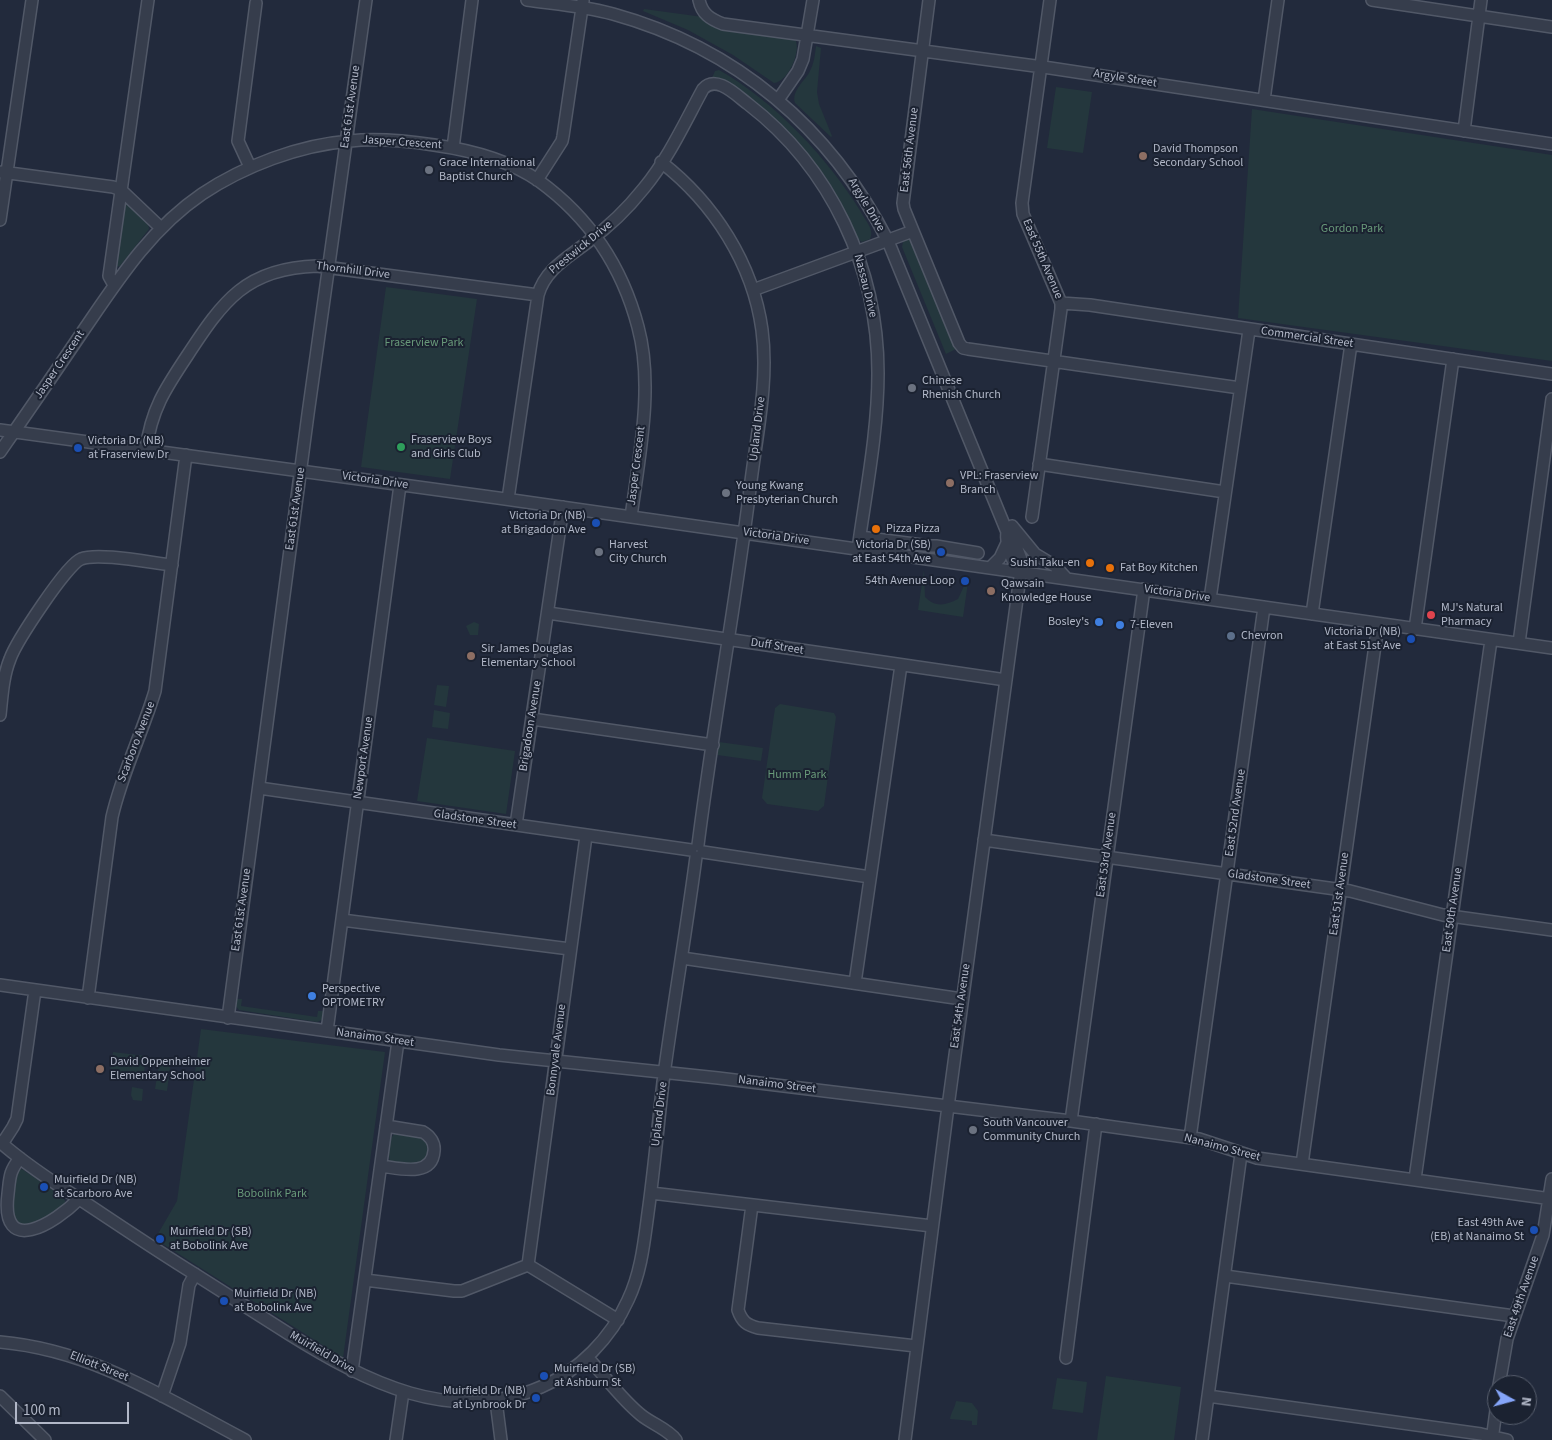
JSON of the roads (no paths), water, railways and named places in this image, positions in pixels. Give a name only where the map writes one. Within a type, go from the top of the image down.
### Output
[{"type":"street","points":[[0,220],[4,172],[32,0]]},
{"type":"street","points":[[114,285],[109,276],[148,0]]},
{"type":"street","name":"East 61st Avenue","points":[[228,1018],[366,0]]},
{"type":"street","points":[[453,148],[472,0]]},
{"type":"street","points":[[527,0],[582,4],[564,136],[537,180]]},
{"type":"street","points":[[778,100],[804,59],[813,0]]},
{"type":"street","name":"East 56th Avenue","points":[[928,0],[903,203],[904,209],[959,343],[963,348],[1053,361]]},
{"type":"street","name":"East 55th Avenue","points":[[1032,517],[1061,303],[1023,214],[1026,177],[1050,0]]},
{"type":"street","points":[[1264,100],[1278,0]]},
{"type":"street","points":[[1372,0],[1552,27]]},
{"type":"street","points":[[1464,131],[1481,0]]},
{"type":"street","points":[[250,167],[238,140],[257,1]]},
{"type":"street","name":"Argyle Drive","points":[[582,4],[636,21],[684,41],[732,67],[778,100],[826,147],[841,166],[875,216],[888,241],[1002,517],[1013,561],[1020,572]]},
{"type":"street","name":"Argyle Street","points":[[700,5],[712,20],[723,24],[1041,66],[1552,144]]},
{"type":"street","name":"Prestwick Drive","points":[[508,499],[541,284],[548,274],[618,217],[638,196],[662,162],[703,90],[710,84]]},
{"type":"street","name":"Nassau Drive","points":[[710,84],[721,85],[758,112],[801,155],[823,183],[839,211],[856,252],[872,308],[878,352],[874,428],[858,549]]},
{"type":"street","name":"Jasper Crescent","points":[[0,452],[114,285],[138,254],[162,228],[199,196],[250,167],[297,151],[346,141],[412,142],[453,148],[498,161],[537,180],[560,198],[577,215],[596,236],[614,264],[624,285],[639,329],[644,363],[644,416],[631,517]]},
{"type":"street","name":"Upland Drive","points":[[587,1357],[618,1320],[630,1296],[640,1268],[665,1072],[744,533],[762,393],[764,359],[762,329],[753,290],[743,265],[729,238],[708,207],[686,182],[662,162]]},
{"type":"street","points":[[4,172],[113,186],[121,190],[162,228]]},
{"type":"street","points":[[753,290],[913,231]]},
{"type":"street","name":"Thornhill Drive","points":[[146,450],[153,417],[163,393],[222,306],[246,286],[282,270],[299,267],[329,268],[538,295]]},
{"type":"street","name":"Commercial Street","points":[[1061,303],[1552,374]]},
{"type":"street","points":[[1210,599],[1249,330]]},
{"type":"street","points":[[1312,614],[1351,344]]},
{"type":"street","points":[[1415,629],[1453,359]]},
{"type":"street","points":[[1053,361],[1240,388]]},
{"type":"street","points":[[1519,644],[1552,399]]},
{"type":"street","name":"Victoria Drive","points":[[0,430],[508,499],[1552,648]]},
{"type":"street","name":"Scarboro Avenue","points":[[88,998],[112,817],[117,794],[126,766],[148,716],[155,691],[186,455]]},
{"type":"street","points":[[1039,464],[1225,492]]},
{"type":"street","name":"Newport Avenue","points":[[327,1031],[400,485]]},
{"type":"street","name":"Brigadoon Avenue","points":[[516,825],[563,507]]},
{"type":"street","points":[[1002,517],[1016,530],[1035,554],[1055,566],[1066,578]]},
{"type":"street","points":[[860,537],[978,553]]},
{"type":"street","points":[[990,568],[1000,558],[1007,538]]},
{"type":"street","points":[[929,559],[930,546]]},
{"type":"street","points":[[0,715],[5,677],[10,659],[18,643],[68,570],[80,559],[101,556],[172,565]]},
{"type":"street","name":"East 54th Avenue","points":[[905,1440],[1020,572]]},
{"type":"street","name":"East 53rd Avenue","points":[[1071,1121],[1144,589]]},
{"type":"street","name":"East 52nd Avenue","points":[[1190,1138],[1264,607]]},
{"type":"street","name":"Duff Street","points":[[548,613],[1006,680]]},
{"type":"street","name":"East 51st Avenue","points":[[1302,1164],[1378,624]]},
{"type":"street","name":"East 50th Avenue","points":[[1415,1180],[1491,640]]},
{"type":"street","points":[[855,983],[901,665]]},
{"type":"street","points":[[532,719],[712,745]]},
{"type":"street","name":"Gladstone Street","points":[[259,788],[870,877]]},
{"type":"street","name":"Bonnyvale Avenue","points":[[528,1265],[586,836]]},
{"type":"street","name":"Gladstone Street","points":[[984,840],[1340,890],[1452,916],[1552,930]]},
{"type":"street","points":[[342,920],[570,949]]},
{"type":"street","points":[[682,958],[962,999]]},
{"type":"street","name":"Nanaimo Street","points":[[0,985],[398,1041],[1096,1124],[1190,1138],[1257,1158],[1550,1198]]},
{"type":"street","points":[[1,1143],[17,1118],[35,990]]},
{"type":"street","points":[[352,1371],[398,1041]]},
{"type":"street","points":[[1066,1358],[1096,1124]]},
{"type":"street","points":[[381,1166],[419,1169],[427,1166],[432,1160],[434,1153],[433,1143],[428,1134],[386,1126]]},
{"type":"street","name":"Muirfield Drive","points":[[1,1143],[79,1199],[308,1346],[352,1371],[403,1392],[451,1402],[474,1403],[496,1401],[526,1394],[548,1384],[566,1374],[587,1357]]},
{"type":"street","points":[[1202,1440],[1241,1154]]},
{"type":"street","points":[[20,1158],[11,1169],[6,1207],[8,1220],[15,1228],[21,1231],[33,1231],[71,1207],[79,1199]]},
{"type":"street","name":"East 49th Avenue","points":[[1501,1375],[1507,1338],[1537,1256],[1550,1198],[1552,1179]]},
{"type":"street","points":[[651,1193],[932,1226]]},
{"type":"street","points":[[752,1205],[738,1310],[741,1319],[747,1325],[916,1346]]},
{"type":"street","points":[[365,1280],[462,1291],[528,1265],[618,1320]]},
{"type":"street","points":[[162,1396],[180,1343],[188,1285],[195,1274]]},
{"type":"street","points":[[1225,1276],[1514,1316]]},
{"type":"street","name":"Elliott Street","points":[[0,1342],[34,1346],[72,1355],[102,1366],[162,1396],[226,1436],[245,1440]]},
{"type":"street","points":[[587,1357],[633,1408],[655,1425],[671,1433],[676,1440]]},
{"type":"street","points":[[396,1440],[403,1392]]},
{"type":"street","points":[[0,1396],[45,1440]]},
{"type":"street","points":[[1208,1396],[1507,1440]]},
{"type":"street","points":[[496,1401],[501,1440]]},
{"type":"street","points":[[1492,1438],[1494,1425]]},
{"type":"place","name":"David Thompson Secondary School","points":[[1143,156]]},
{"type":"place","name":"Grace International Baptist Church","points":[[429,170]]},
{"type":"place","name":"Chinese Rhenish Church","points":[[912,388]]},
{"type":"place","name":"Fraserview Boys and Girls Club","points":[[401,447]]},
{"type":"place","name":"Victoria Dr (NB) at Fraserview Dr","points":[[78,448]]},
{"type":"place","name":"VPL: Fraserview Branch","points":[[950,483]]},
{"type":"place","name":"Young Kwang Presbyterian Church","points":[[726,493]]},
{"type":"place","name":"Victoria Dr (NB) at Brigadoon Ave","points":[[596,523]]},
{"type":"place","name":"Pizza Pizza","points":[[876,529]]},
{"type":"place","name":"Harvest City Church","points":[[599,552]]},
{"type":"place","name":"Victoria Dr (SB) at East 54th Ave","points":[[941,552]]},
{"type":"place","name":"Sushi Taku-en","points":[[1090,563]]},
{"type":"place","name":"Fat Boy Kitchen","points":[[1110,568]]},
{"type":"place","name":"54th Avenue Loop","points":[[965,581]]},
{"type":"place","name":"Qawsain Knowledge House","points":[[991,591]]},
{"type":"place","name":"MJ's Natural Pharmacy","points":[[1431,615]]},
{"type":"place","name":"Bosley's","points":[[1099,622]]},
{"type":"place","name":"7-Eleven","points":[[1120,625]]},
{"type":"place","name":"Chevron","points":[[1231,636]]},
{"type":"place","name":"Victoria Dr (NB) at East 51st Ave","points":[[1411,639]]},
{"type":"place","name":"Sir James Douglas Elementary School","points":[[471,656]]},
{"type":"place","name":"Perspective OPTOMETRY","points":[[312,996]]},
{"type":"place","name":"David Oppenheimer Elementary School","points":[[100,1069]]},
{"type":"place","name":"South Vancouver Community Church","points":[[973,1130]]},
{"type":"place","name":"Muirfield Dr (NB) at Scarboro Ave","points":[[44,1187]]},
{"type":"place","name":"East 49th Ave (EB) at Nanaimo St","points":[[1534,1230]]},
{"type":"place","name":"Muirfield Dr (SB) at Bobolink Ave","points":[[160,1239]]},
{"type":"place","name":"Muirfield Dr (NB) at Bobolink Ave","points":[[224,1301]]},
{"type":"place","name":"Muirfield Dr (SB) at Ashburn St","points":[[544,1376]]},
{"type":"place","name":"Muirfield Dr (NB) at Lynbrook Dr","points":[[536,1398]]},
{"type":"park label","name":"Gordon Park","points":[[1352,229]]},
{"type":"park label","name":"Fraserview Park","points":[[424,343]]},
{"type":"park label","name":"Humm Park","points":[[797,775]]},
{"type":"park label","name":"Bobolink Park","points":[[272,1194]]}]
